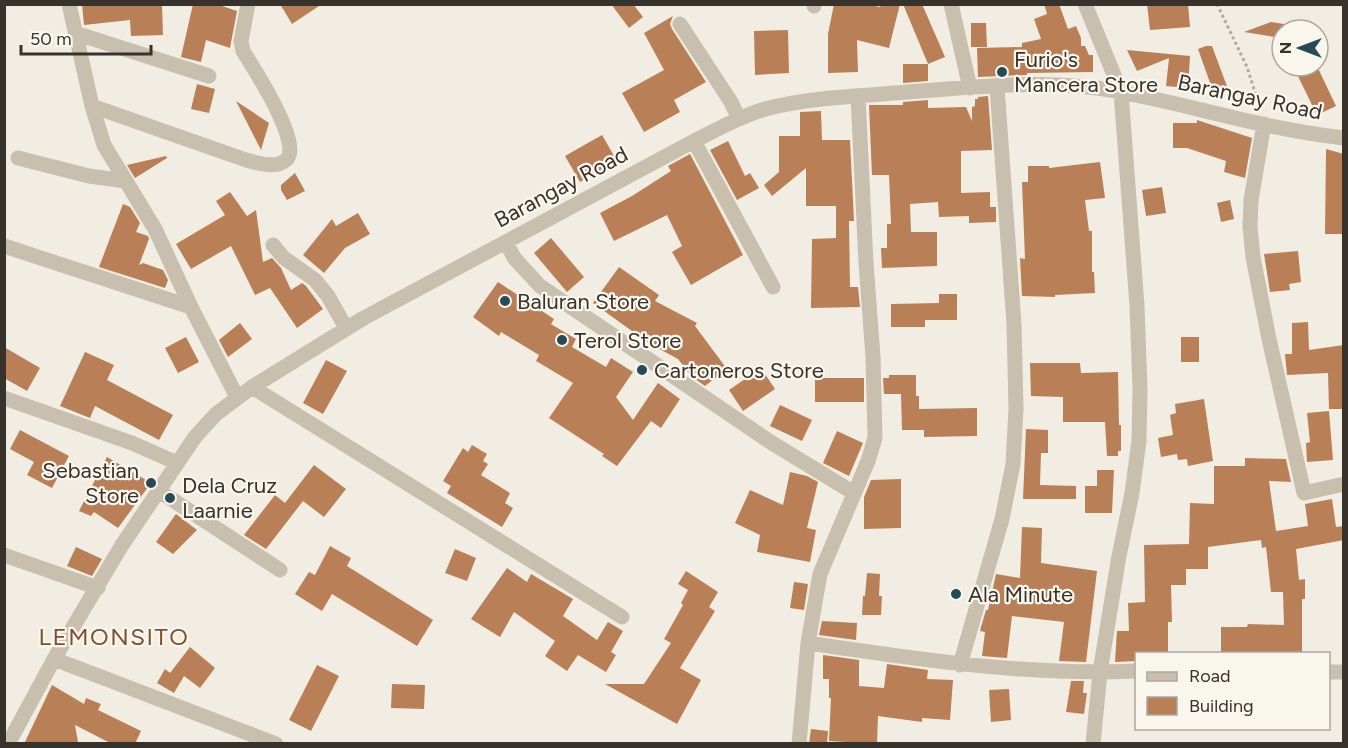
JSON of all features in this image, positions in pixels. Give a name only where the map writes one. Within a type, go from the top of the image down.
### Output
[{"type":"street","points":[[69,4],[92,106],[104,145],[155,229],[190,307],[237,397]]},
{"type":"street","points":[[92,106],[246,160],[264,164],[286,161],[290,154],[290,143],[284,124],[243,51],[241,41],[248,4]]},
{"type":"street","points":[[951,4],[970,88]]},
{"type":"street","points":[[1085,4],[1121,92],[1137,306],[1140,389],[1139,441],[1100,672],[1093,744]]},
{"type":"street","points":[[680,24],[740,119]]},
{"type":"street","points":[[75,33],[209,76]]},
{"type":"street","name":"Barangay Road","points":[[8,744],[54,659],[122,545],[195,437],[216,414],[252,387],[346,328],[694,141],[740,119],[767,109],[795,103],[858,96],[970,88],[1068,86],[1121,92],[1264,124],[1344,138]]},
{"type":"street","points":[[960,665],[1002,519],[1013,464],[1016,409],[1014,324],[997,87]]},
{"type":"street","points":[[799,744],[808,643],[820,574],[868,461],[875,438],[858,96]]},
{"type":"street","points":[[1264,124],[1251,200],[1250,227],[1253,257],[1271,350],[1304,493],[1344,484]]},
{"type":"street","points":[[694,141],[773,287]]},
{"type":"street","points":[[18,158],[89,176],[126,181]]},
{"type":"street","points":[[506,243],[515,259],[540,286],[772,443],[854,493]]},
{"type":"street","points":[[273,245],[284,258],[315,280],[328,296],[346,328]]},
{"type":"street","points":[[4,246],[190,307]]},
{"type":"street","points":[[252,387],[622,617]]},
{"type":"street","points":[[4,398],[114,436],[177,463]]},
{"type":"street","points":[[159,491],[280,570]]},
{"type":"street","points":[[4,555],[98,588]]},
{"type":"street","points":[[808,643],[960,665],[1008,669],[1135,671]]},
{"type":"street","points":[[54,659],[276,744]]},
{"type":"path","points":[[1217,4],[1247,67],[1264,124]]},
{"type":"building","points":[[82,4],[162,4],[163,35],[131,36],[130,20],[84,25]]},
{"type":"building","points":[[193,4],[216,4],[237,11],[230,48],[206,40],[201,62],[181,57]]},
{"type":"building","points":[[280,4],[322,4],[292,24]]},
{"type":"building","points":[[611,4],[633,4],[643,17],[629,28]]},
{"type":"building","points":[[834,4],[866,4],[880,7],[881,4],[900,4],[889,48],[857,40],[858,72],[828,73],[828,34]]},
{"type":"building","points":[[903,4],[922,4],[945,57],[928,64]]},
{"type":"building","points":[[1044,4],[1059,4],[1068,29],[1076,26],[1081,38],[1081,46],[1085,46],[1089,55],[1093,55],[1093,72],[1027,73],[1027,75],[978,77],[977,48],[1022,47],[1022,43],[1041,39],[1034,19],[1047,14]]},
{"type":"building","points":[[1147,4],[1188,4],[1190,27],[1150,30]]},
{"type":"building","points":[[673,16],[670,24],[672,29],[706,82],[674,100],[680,112],[644,132],[622,93],[664,70],[644,33]]},
{"type":"building","points":[[1270,22],[1270,36],[1244,32]]},
{"type":"building","points":[[971,23],[986,23],[987,47],[971,47]]},
{"type":"building","points":[[788,30],[789,73],[755,75],[754,31]]},
{"type":"building","points":[[1212,46],[1228,89],[1214,94],[1198,49]]},
{"type":"building","points":[[1127,50],[1190,56],[1188,88],[1166,86],[1169,58],[1137,71]]},
{"type":"building","points":[[903,64],[928,64],[928,81],[903,83]]},
{"type":"building","points":[[1299,78],[1323,78],[1336,106],[1317,115]]},
{"type":"building","points":[[197,84],[215,89],[209,113],[191,109]]},
{"type":"building","points":[[988,96],[992,150],[961,151],[961,193],[990,192],[990,207],[996,207],[996,222],[969,223],[969,216],[939,217],[938,202],[910,204],[911,232],[937,232],[937,266],[882,268],[881,248],[887,248],[887,224],[891,224],[889,175],[872,175],[869,105],[903,105],[903,102],[928,100],[928,108],[966,107],[972,121],[972,107],[975,106],[975,99]]},
{"type":"building","points":[[236,101],[269,123],[261,150]]},
{"type":"building","points":[[821,111],[822,140],[850,140],[854,221],[849,221],[850,287],[858,287],[860,307],[811,308],[812,239],[836,238],[836,206],[806,206],[806,168],[772,196],[764,185],[779,172],[779,136],[800,136],[800,112]]},
{"type":"building","points":[[1197,120],[1252,138],[1245,178],[1224,172],[1226,161],[1187,148],[1173,148],[1173,123],[1197,123]]},
{"type":"building","points":[[602,135],[617,161],[580,182],[565,156]]},
{"type":"building","points":[[728,141],[745,176],[750,173],[759,188],[737,200],[710,150]]},
{"type":"building","points":[[1326,149],[1344,154],[1344,234],[1325,234]]},
{"type":"building","points":[[690,154],[743,255],[691,285],[672,252],[682,246],[667,215],[614,241],[600,213],[671,171],[668,166]]},
{"type":"building","points":[[166,156],[167,158],[135,178],[127,165]]},
{"type":"building","points":[[1100,162],[1105,198],[1085,200],[1089,231],[1092,231],[1092,272],[1094,272],[1095,293],[1055,295],[1055,297],[1022,296],[1020,258],[1025,259],[1022,182],[1028,182],[1028,166],[1049,166],[1049,168]]},
{"type":"building","points":[[295,173],[305,191],[287,200],[281,190],[281,185]]},
{"type":"building","points":[[1162,187],[1166,213],[1146,216],[1142,190]]},
{"type":"building","points":[[230,192],[247,216],[256,210],[263,262],[272,258],[281,268],[291,290],[302,283],[323,309],[297,328],[270,288],[255,295],[231,246],[191,269],[176,244],[225,215],[216,201]]},
{"type":"building","points":[[1230,200],[1234,219],[1221,222],[1217,203]]},
{"type":"building","points":[[123,204],[130,207],[140,223],[136,232],[148,236],[149,239],[139,265],[143,263],[163,270],[168,280],[165,288],[99,267]]},
{"type":"building","points":[[358,213],[370,234],[345,248],[324,273],[303,255],[332,219],[336,226]]},
{"type":"building","points":[[551,238],[584,277],[567,292],[534,253]]},
{"type":"building","points":[[1298,251],[1301,282],[1289,284],[1290,290],[1270,292],[1264,254]]},
{"type":"building","points":[[619,267],[659,295],[655,301],[697,323],[695,326],[727,369],[705,386],[691,376],[678,359],[650,344],[593,303]]},
{"type":"building","points":[[498,282],[554,319],[551,324],[576,339],[572,347],[606,367],[611,358],[633,372],[616,397],[633,420],[658,383],[680,399],[661,428],[651,421],[617,466],[602,456],[604,454],[549,418],[573,383],[536,361],[539,355],[501,332],[499,336],[473,317]]},
{"type":"building","points":[[939,294],[957,294],[957,320],[925,320],[925,327],[891,327],[891,304],[939,303]]},
{"type":"building","points":[[1308,322],[1309,350],[1344,345],[1344,409],[1329,409],[1328,373],[1287,375],[1285,354],[1292,354],[1292,323]]},
{"type":"building","points":[[240,323],[252,339],[228,357],[219,340]]},
{"type":"building","points":[[186,337],[199,362],[178,373],[165,348]]},
{"type":"building","points":[[1181,337],[1199,337],[1199,362],[1181,362]]},
{"type":"building","points":[[4,347],[40,368],[27,391],[4,378]]},
{"type":"building","points":[[85,352],[114,365],[107,380],[173,415],[159,440],[95,406],[90,418],[60,406]]},
{"type":"building","points":[[326,360],[347,371],[323,414],[303,403]]},
{"type":"building","points":[[1030,363],[1080,363],[1081,373],[1118,372],[1121,451],[1118,451],[1118,456],[1107,456],[1105,422],[1063,422],[1063,397],[1031,396]]},
{"type":"building","points":[[761,368],[775,389],[743,411],[729,390]]},
{"type":"building","points":[[889,375],[916,375],[916,396],[919,396],[919,409],[977,408],[977,436],[924,437],[924,430],[902,430],[901,394],[884,394],[883,378],[889,378]]},
{"type":"building","points":[[815,378],[864,378],[864,402],[815,402]]},
{"type":"building","points":[[1204,399],[1213,461],[1188,466],[1187,459],[1178,460],[1177,454],[1161,457],[1158,438],[1173,435],[1170,415],[1176,413],[1175,404]]},
{"type":"building","points":[[780,405],[812,420],[802,441],[770,426]]},
{"type":"building","points":[[1329,411],[1333,460],[1307,462],[1306,443],[1310,442],[1307,413]]},
{"type":"building","points":[[1026,429],[1048,430],[1048,453],[1041,453],[1040,485],[1076,486],[1076,499],[1023,499]]},
{"type":"building","points":[[20,430],[69,456],[52,488],[27,475],[34,462],[10,449]]},
{"type":"building","points":[[837,431],[863,443],[849,476],[823,463]]},
{"type":"building","points":[[472,445],[487,454],[483,461],[488,464],[481,475],[510,493],[505,503],[513,508],[502,527],[447,493],[451,486],[443,481],[463,448],[468,452]]},
{"type":"building","points":[[107,457],[151,483],[118,528],[94,512],[91,516],[79,511]]},
{"type":"building","points":[[1245,458],[1286,459],[1291,482],[1269,481],[1276,531],[1308,526],[1305,504],[1332,499],[1336,527],[1344,526],[1344,540],[1296,549],[1299,580],[1305,579],[1305,599],[1302,599],[1302,652],[1221,652],[1221,627],[1247,627],[1248,624],[1284,625],[1283,592],[1271,592],[1266,547],[1262,548],[1261,540],[1208,547],[1208,569],[1186,569],[1186,585],[1171,585],[1172,622],[1168,622],[1168,652],[1135,652],[1135,661],[1115,662],[1117,631],[1129,631],[1128,603],[1145,602],[1144,545],[1189,544],[1190,503],[1214,504],[1214,466],[1245,466]]},
{"type":"building","points":[[314,465],[346,489],[324,517],[303,501],[266,549],[244,535],[275,495],[285,503]]},
{"type":"building","points":[[1097,470],[1114,470],[1112,513],[1085,513],[1085,486],[1097,486]]},
{"type":"building","points":[[790,472],[807,476],[818,482],[807,528],[816,530],[810,562],[757,552],[760,535],[735,523],[750,490],[783,505]]},
{"type":"building","points":[[901,479],[901,528],[864,529],[864,497],[871,480]]},
{"type":"building","points":[[176,514],[197,530],[173,554],[156,542]]},
{"type":"building","points":[[1022,527],[1042,528],[1041,563],[1097,571],[1086,662],[1059,661],[1064,622],[1012,616],[1007,658],[982,656],[985,632],[980,631],[986,610],[988,610],[996,574],[1020,578]]},
{"type":"building","points":[[330,546],[351,558],[347,566],[433,620],[417,646],[332,594],[322,611],[295,594],[309,572],[315,575]]},
{"type":"building","points":[[76,547],[102,559],[92,576],[67,566]]},
{"type":"building","points":[[455,549],[476,558],[467,581],[445,573]]},
{"type":"building","points":[[507,568],[527,582],[531,574],[573,599],[563,616],[597,640],[608,622],[623,631],[611,652],[616,655],[606,672],[578,655],[567,671],[545,656],[555,641],[514,612],[500,637],[471,619]]},
{"type":"building","points":[[686,571],[718,592],[709,607],[715,611],[680,668],[701,680],[677,724],[605,684],[644,684],[671,643],[664,639],[683,605],[681,603],[688,590],[678,584]]},
{"type":"building","points":[[867,573],[880,574],[881,615],[862,615]]},
{"type":"building","points":[[794,582],[808,584],[804,610],[790,608]]},
{"type":"building","points":[[822,621],[857,623],[856,640],[819,635]]},
{"type":"building","points":[[190,647],[215,668],[200,688],[184,676],[174,693],[157,683],[165,669],[170,673]]},
{"type":"building","points":[[823,655],[859,660],[859,686],[884,688],[887,664],[928,670],[927,679],[953,680],[950,720],[922,718],[922,722],[878,716],[877,744],[829,741],[831,698],[829,698],[829,679],[823,679]]},
{"type":"building","points":[[317,665],[339,676],[311,731],[289,720]]},
{"type":"building","points":[[1071,681],[1084,681],[1083,693],[1087,693],[1084,714],[1066,712]]},
{"type":"building","points":[[392,684],[425,685],[424,709],[391,708]]},
{"type":"building","points":[[52,685],[84,704],[86,698],[101,704],[98,710],[141,731],[135,744],[112,744],[75,725],[78,742],[24,744]]},
{"type":"building","points":[[1009,689],[1011,720],[991,722],[989,690]]},
{"type":"building","points":[[811,729],[828,731],[827,744],[809,744]]},
{"type":"place","name":"Furio's Mancera Store","points":[[1002,72]]},
{"type":"place","name":"Baluran Store","points":[[505,301]]},
{"type":"place","name":"Terol Store","points":[[562,340]]},
{"type":"place","name":"Cartoneros Store","points":[[642,370]]},
{"type":"place","name":"Sebastian Store","points":[[151,483]]},
{"type":"place","name":"Dela Cruz Laarnie","points":[[170,498]]},
{"type":"place","name":"Ala Minute","points":[[956,594]]},
{"type":"district","name":"LEMONSITO","points":[[114,636]]}]
